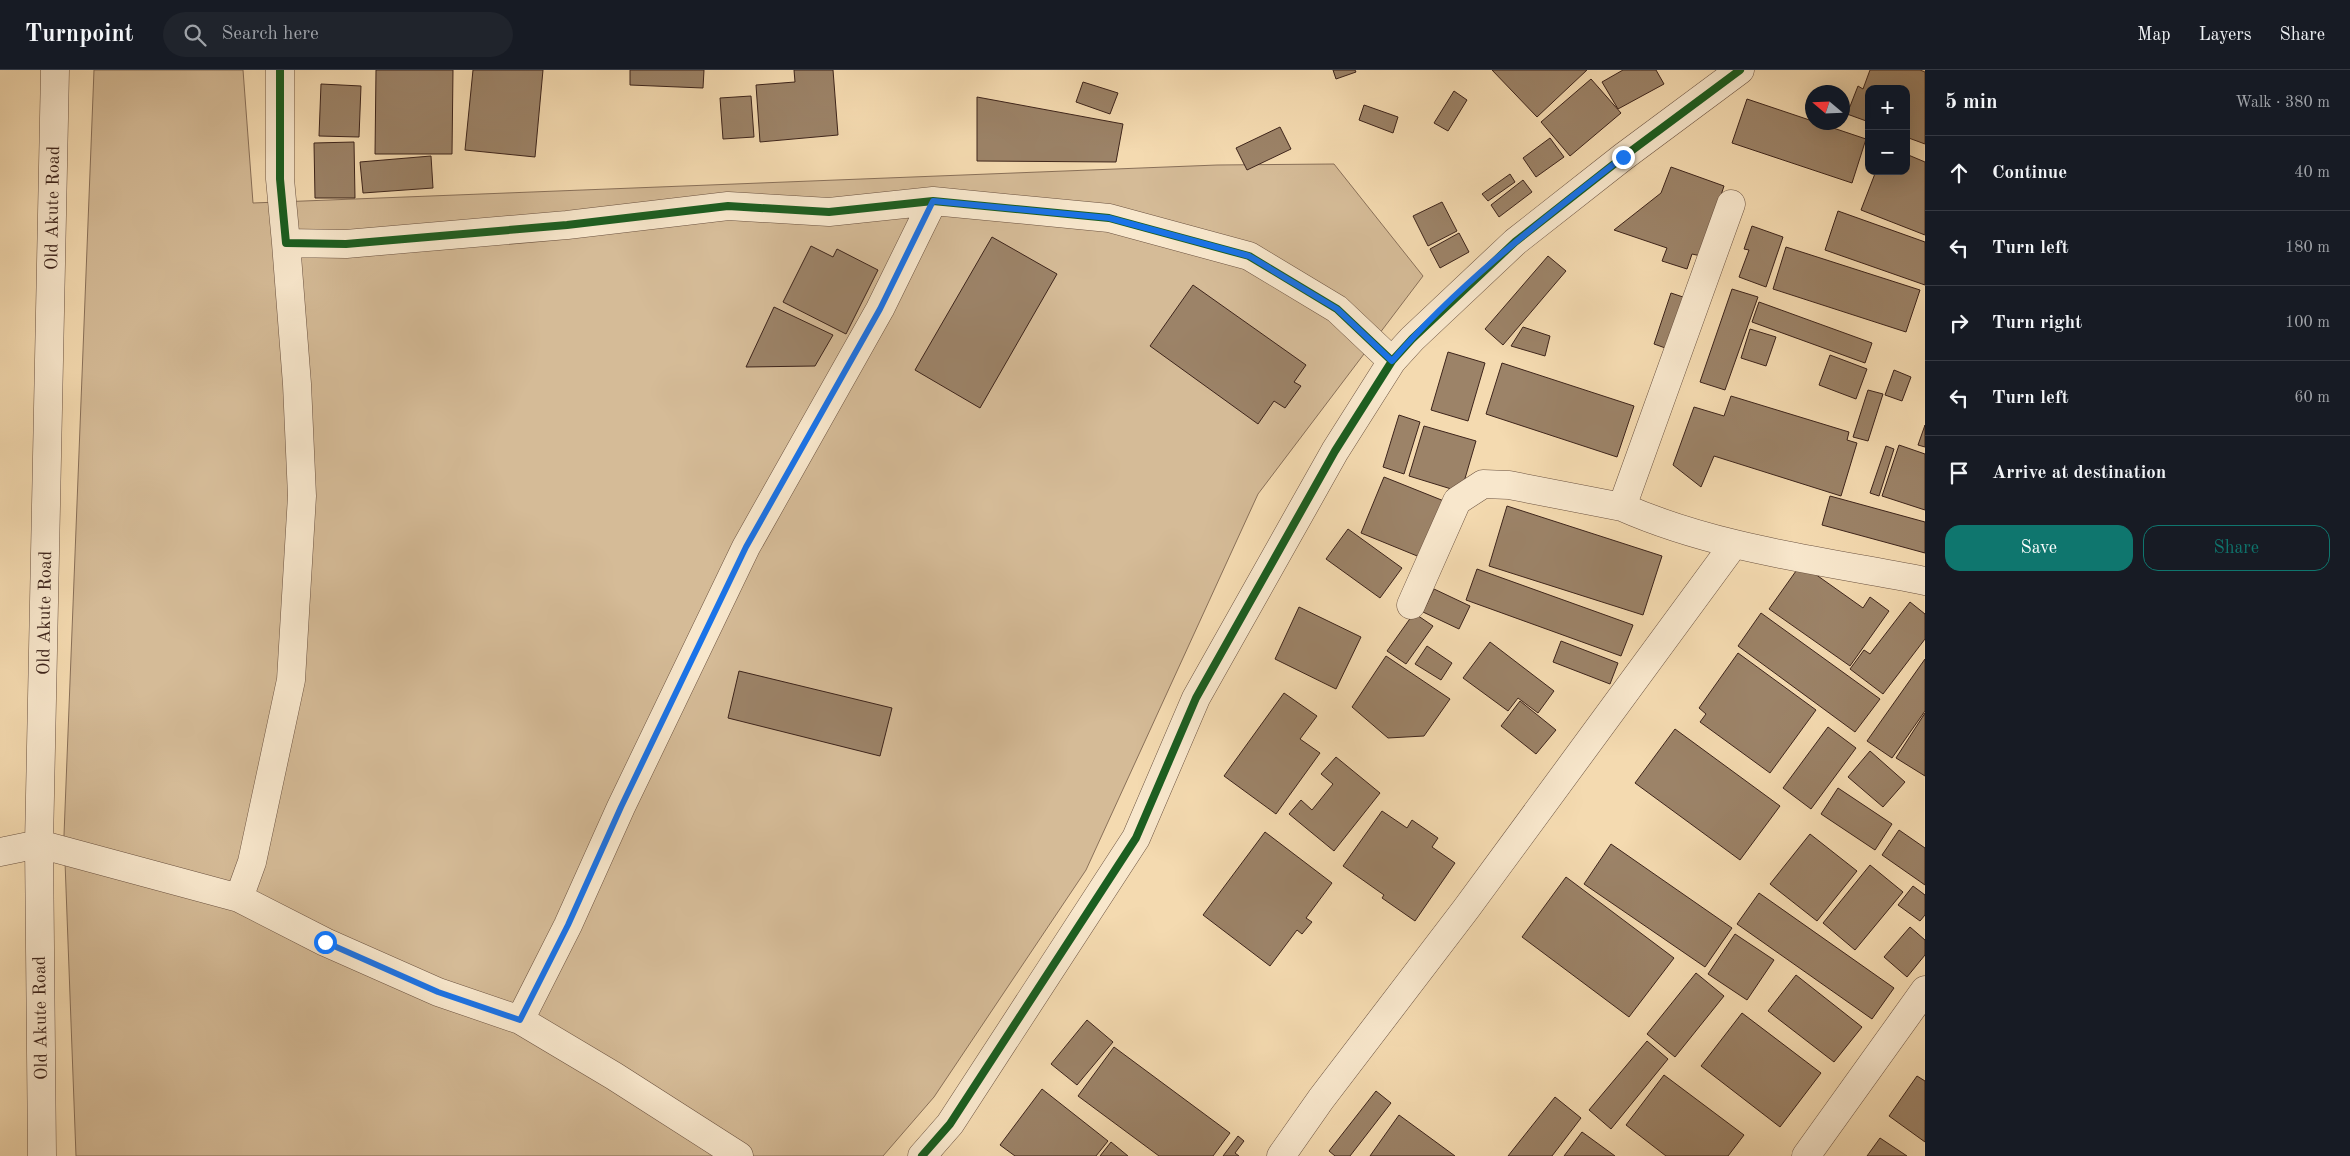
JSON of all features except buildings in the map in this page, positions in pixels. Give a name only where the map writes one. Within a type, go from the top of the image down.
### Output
[{"type":"street","name":"Old Akute Road","points":[[42,1156],[39,844],[55,70]]},
{"type":"street","points":[[239,898],[252,862],[291,680],[302,496],[297,384],[280,179],[280,70]]},
{"type":"street","points":[[922,1156],[950,1124],[1136,838],[1196,698],[1335,451],[1392,361],[1412,338],[1515,242],[1623,157],[1740,70]]},
{"type":"street","points":[[286,243],[346,244],[567,225],[728,206],[829,212],[933,201],[1109,218],[1249,256],[1337,309],[1392,361]]},
{"type":"street","points":[[520,1020],[568,925],[621,807],[746,547],[880,309],[933,201]]},
{"type":"street","points":[[1622,507],[1731,204]]},
{"type":"street","points":[[1411,605],[1458,501],[1483,484],[1509,485],[1622,507],[1658,523],[1734,544],[1925,581]]},
{"type":"street","points":[[1281,1156],[1321,1100],[1466,909],[1734,544]]},
{"type":"street","points":[[0,852],[39,844],[239,898],[325,942],[438,992],[520,1020],[614,1076],[739,1156]]},
{"type":"street","points":[[1806,1156],[1925,990]]},
{"type":"shaded area","points":[[94,70],[243,70],[253,203],[1217,165],[1334,164],[1423,276],[1258,494],[1086,870],[934,1097],[883,1156],[76,1156],[64,835]]},
{"type":"cycle path","points":[[280,70],[280,179],[286,243],[346,244],[567,225],[728,206],[829,212],[933,201],[1109,218],[1249,256],[1337,309],[1392,361]]},
{"type":"cycle path","points":[[922,1156],[950,1124],[1136,838],[1196,698],[1335,451],[1392,361],[1412,339],[1515,242],[1623,157],[1740,70]]},
{"type":"route","points":[[325,942],[438,992],[520,1020],[568,925],[621,807],[746,547],[880,309],[902,268],[933,201],[1109,218],[1249,256],[1337,309],[1392,361],[1412,338],[1515,242],[1623,157]]}]
